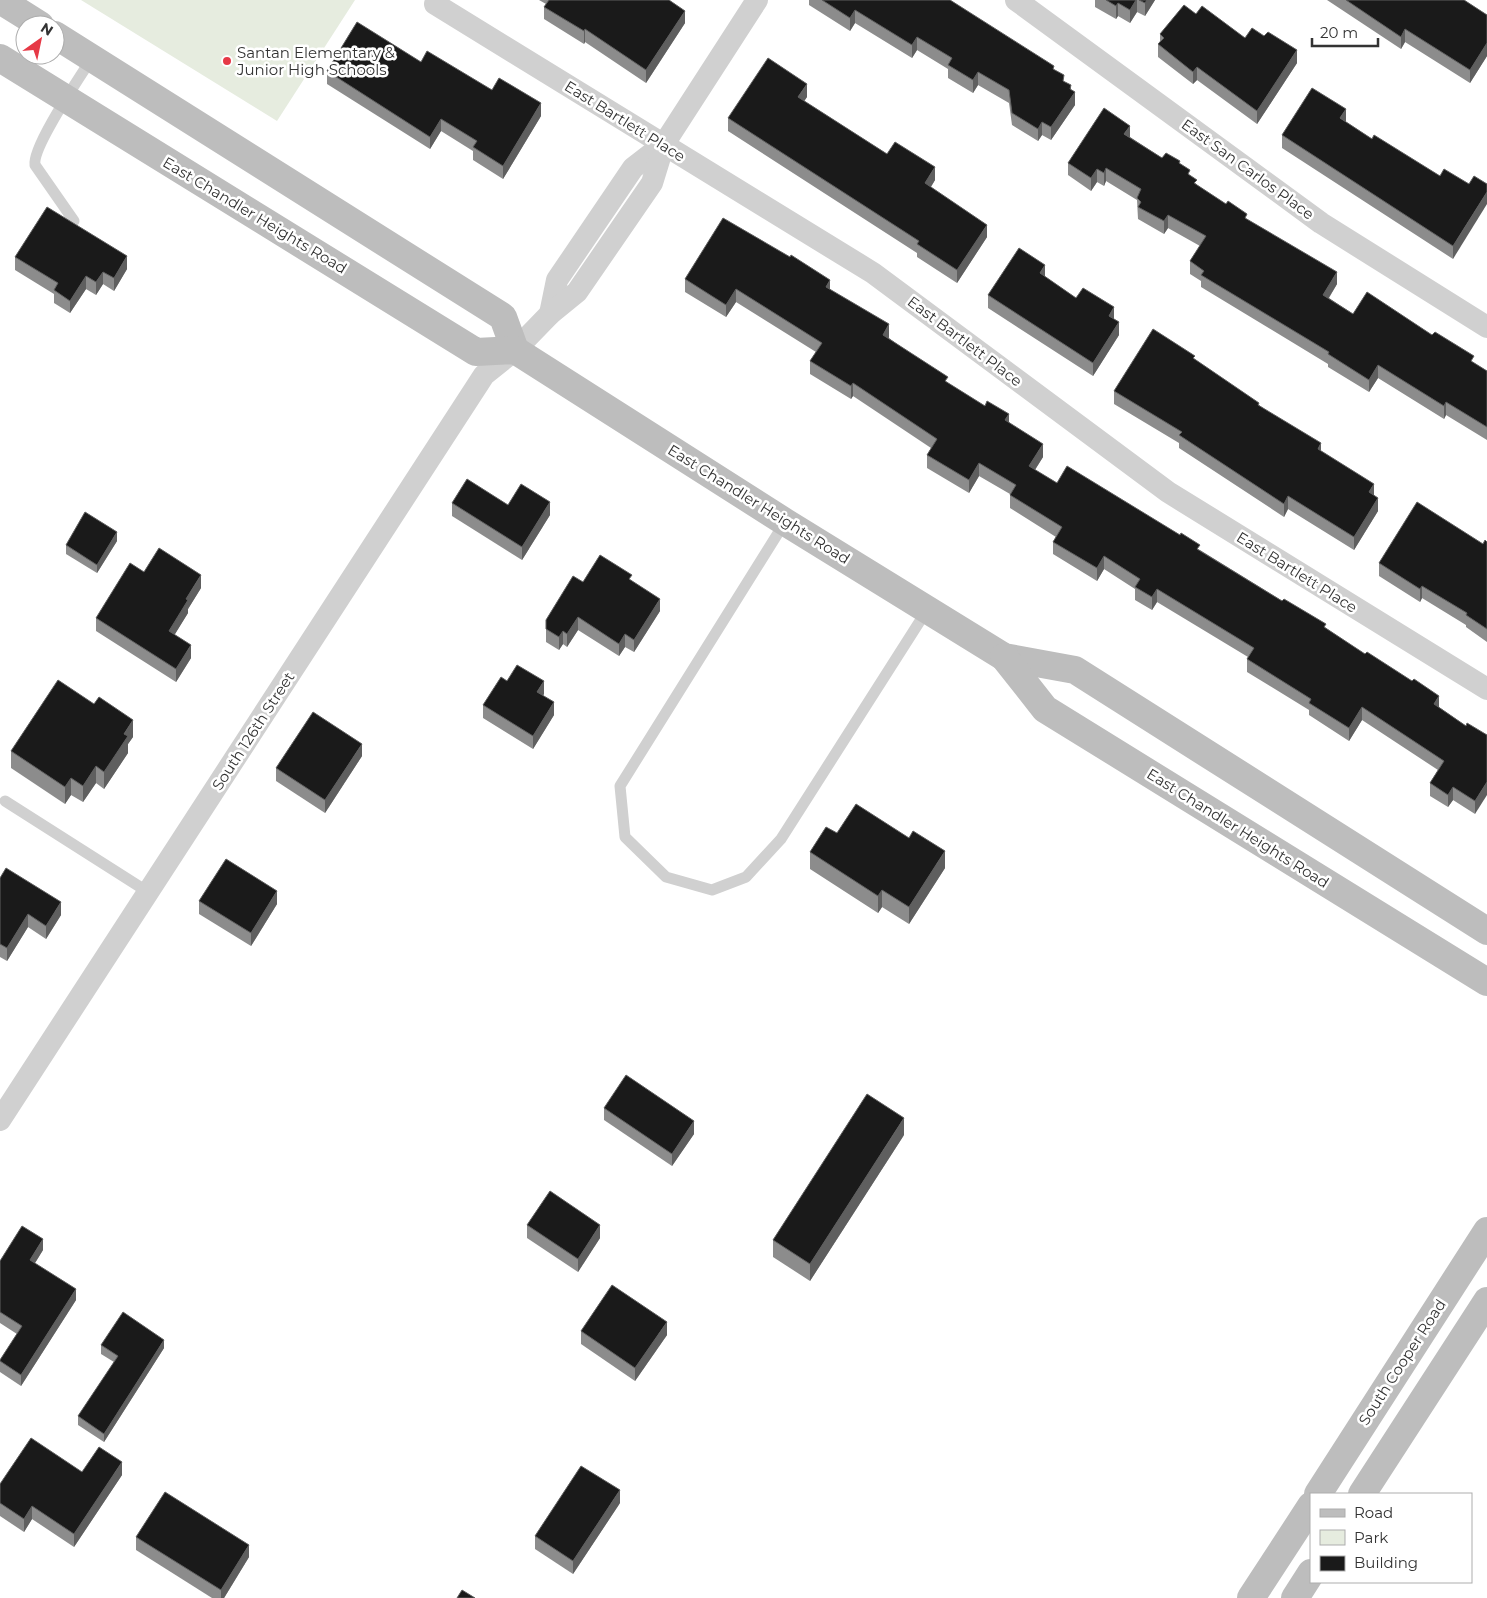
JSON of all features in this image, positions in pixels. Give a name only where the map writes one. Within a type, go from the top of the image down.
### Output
[{"type":"main road","points":[[0,0],[24,15]]},
{"type":"main road","points":[[65,41],[503,317],[515,350]]},
{"type":"main road","name":"East Chandler Heights Road","points":[[0,58],[476,352],[515,350],[786,522],[1004,657],[1045,708],[1487,982]]},
{"type":"main road","name":"East Chandler Heights Road","points":[[1004,657],[1075,670],[1487,931]]},
{"type":"main road","name":"South Cooper Road","points":[[1319,1493],[1487,1230]]},
{"type":"main road","points":[[1363,1493],[1487,1301]]},
{"type":"main road","points":[[1252,1598],[1310,1508]]},
{"type":"main road","points":[[1295,1598],[1310,1575]]},
{"type":"street","points":[[664,144],[757,0]]},
{"type":"street","name":"East San Carlos Place","points":[[1016,0],[1321,223],[1487,326]]},
{"type":"street","name":"East Bartlett Place","points":[[435,4],[873,273],[1168,492],[1487,689]]},
{"type":"street","name":"South 126th Street","points":[[0,1120],[484,375],[515,350],[550,314],[557,280],[633,168],[664,144]]},
{"type":"lane","points":[[74,221],[35,165],[34,159],[36,150],[92,58]]},
{"type":"lane","points":[[786,522],[620,786],[625,837],[666,877],[712,890],[746,876],[781,839],[927,610]]},
{"type":"lane","points":[[5,801],[148,892]]},
{"type":"green space","name":"Santan Elementary & Junior High Schools","points":[[81,0],[355,0],[277,121]]},
{"type":"building","points":[[549,0],[669,0],[685,11],[646,70],[585,29],[584,31],[544,7]]},
{"type":"building","points":[[822,0],[950,0],[1054,66],[1053,69],[1064,75],[1063,81],[1071,85],[1070,89],[1075,92],[1051,127],[1042,122],[1038,129],[1012,113],[1009,90],[978,72],[973,80],[948,65],[952,58],[917,37],[912,45],[855,10],[850,18]]},
{"type":"building","points":[[1106,0],[1136,0],[1130,10],[1118,3],[1116,6]]},
{"type":"building","points":[[1346,0],[1464,0],[1487,15],[1487,43],[1470,70],[1405,29],[1401,37]]},
{"type":"building","points":[[1184,5],[1196,14],[1202,6],[1245,38],[1252,28],[1264,36],[1268,32],[1297,50],[1257,111],[1197,67],[1193,72],[1158,44],[1164,38],[1160,34]]},
{"type":"building","points":[[357,22],[421,62],[427,51],[492,90],[499,78],[541,103],[503,166],[473,147],[477,141],[441,119],[430,137],[327,71]]},
{"type":"building","points":[[768,58],[807,84],[798,97],[887,154],[895,142],[935,167],[925,183],[987,225],[957,270],[917,244],[919,241],[728,118]]},
{"type":"building","points":[[1312,88],[1346,109],[1340,118],[1372,139],[1374,135],[1440,176],[1444,169],[1469,184],[1474,176],[1487,184],[1487,192],[1453,246],[1282,135]]},
{"type":"building","points":[[1104,108],[1130,126],[1124,134],[1162,158],[1166,153],[1180,161],[1179,163],[1190,170],[1188,174],[1197,180],[1194,183],[1226,204],[1228,201],[1247,214],[1245,218],[1337,272],[1323,295],[1353,314],[1367,292],[1432,335],[1435,332],[1474,356],[1471,361],[1487,371],[1487,427],[1446,402],[1444,406],[1378,365],[1369,380],[1328,354],[1329,352],[1201,275],[1204,271],[1190,261],[1206,236],[1168,215],[1164,221],[1138,207],[1141,202],[1137,198],[1141,189],[1106,168],[1104,173],[1097,169],[1091,178],[1068,163]]},
{"type":"building","points":[[47,207],[127,256],[114,278],[103,272],[96,282],[86,276],[70,301],[54,290],[58,283],[15,257]]},
{"type":"building","points":[[723,218],[790,257],[791,255],[830,280],[826,287],[889,324],[883,335],[948,377],[945,381],[985,406],[987,401],[1009,414],[1005,420],[1043,444],[1029,466],[1057,483],[1067,466],[1180,535],[1181,533],[1200,545],[1197,549],[1282,601],[1284,599],[1326,624],[1324,627],[1365,654],[1367,652],[1439,696],[1434,704],[1466,726],[1467,723],[1487,735],[1487,782],[1475,801],[1453,787],[1448,795],[1430,783],[1444,761],[1362,707],[1349,728],[1309,703],[1311,699],[1247,659],[1254,648],[1157,589],[1152,597],[1135,587],[1140,579],[1104,556],[1097,568],[1053,542],[1062,527],[1010,495],[1016,485],[979,463],[969,480],[927,455],[937,439],[853,383],[851,386],[810,361],[822,343],[736,289],[726,305],[685,279]]},
{"type":"building","points":[[1019,248],[1045,265],[1040,273],[1076,298],[1083,288],[1114,307],[1109,316],[1119,322],[1093,363],[988,295]]},
{"type":"building","points":[[1153,329],[1195,356],[1193,358],[1259,403],[1258,405],[1321,443],[1318,449],[1374,484],[1369,492],[1378,498],[1354,537],[1288,496],[1284,504],[1179,435],[1182,432],[1114,391]]},
{"type":"building","points":[[467,479],[508,505],[521,484],[550,502],[522,547],[452,503]]},
{"type":"building","points":[[1417,502],[1483,544],[1485,540],[1487,542],[1487,629],[1466,615],[1467,613],[1422,586],[1420,589],[1379,563]]},
{"type":"building","points":[[85,512],[117,532],[97,565],[66,545]]},
{"type":"building","points":[[159,548],[201,575],[169,631],[191,645],[176,669],[96,618],[130,563],[144,572]]},
{"type":"building","points":[[600,555],[632,575],[629,579],[660,599],[634,640],[625,634],[619,644],[578,617],[567,634],[563,631],[559,637],[546,629],[546,620],[573,576],[583,582]]},
{"type":"building","points":[[517,665],[544,681],[537,692],[554,702],[533,736],[483,705],[501,677],[507,681]]},
{"type":"building","points":[[58,680],[94,704],[99,697],[133,720],[124,734],[128,736],[104,772],[96,766],[83,786],[71,778],[65,787],[11,751]]},
{"type":"building","points":[[313,712],[362,744],[325,800],[276,768]]},
{"type":"building","points":[[856,804],[909,838],[913,831],[945,851],[909,907],[882,890],[878,896],[810,852],[826,827],[837,833]]},
{"type":"building","points":[[226,859],[277,891],[251,933],[199,901]]},
{"type":"building","points":[[6,868],[61,902],[46,926],[28,914],[7,948],[0,944],[0,878]]},
{"type":"building","points":[[626,1075],[694,1121],[672,1154],[604,1108]]},
{"type":"building","points":[[867,1094],[904,1118],[810,1264],[773,1240]]},
{"type":"building","points":[[550,1191],[600,1225],[578,1259],[527,1225]]},
{"type":"building","points":[[22,1226],[43,1239],[30,1260],[76,1289],[21,1375],[0,1361],[22,1326],[0,1312],[0,1261]]},
{"type":"building","points":[[612,1285],[667,1322],[635,1368],[581,1331]]},
{"type":"building","points":[[123,1312],[164,1340],[104,1434],[78,1416],[118,1356],[101,1345]]},
{"type":"building","points":[[31,1438],[82,1472],[99,1447],[122,1462],[74,1534],[32,1506],[24,1519],[0,1503],[0,1484]]},
{"type":"building","points":[[581,1466],[620,1490],[573,1561],[535,1536]]},
{"type":"building","points":[[165,1492],[249,1545],[221,1590],[136,1537]]},
{"type":"building","points":[[462,1590],[475,1598],[457,1598]]},
{"type":"place","name":"Santan Elementary & Junior High Schools","points":[[227,61]]}]
